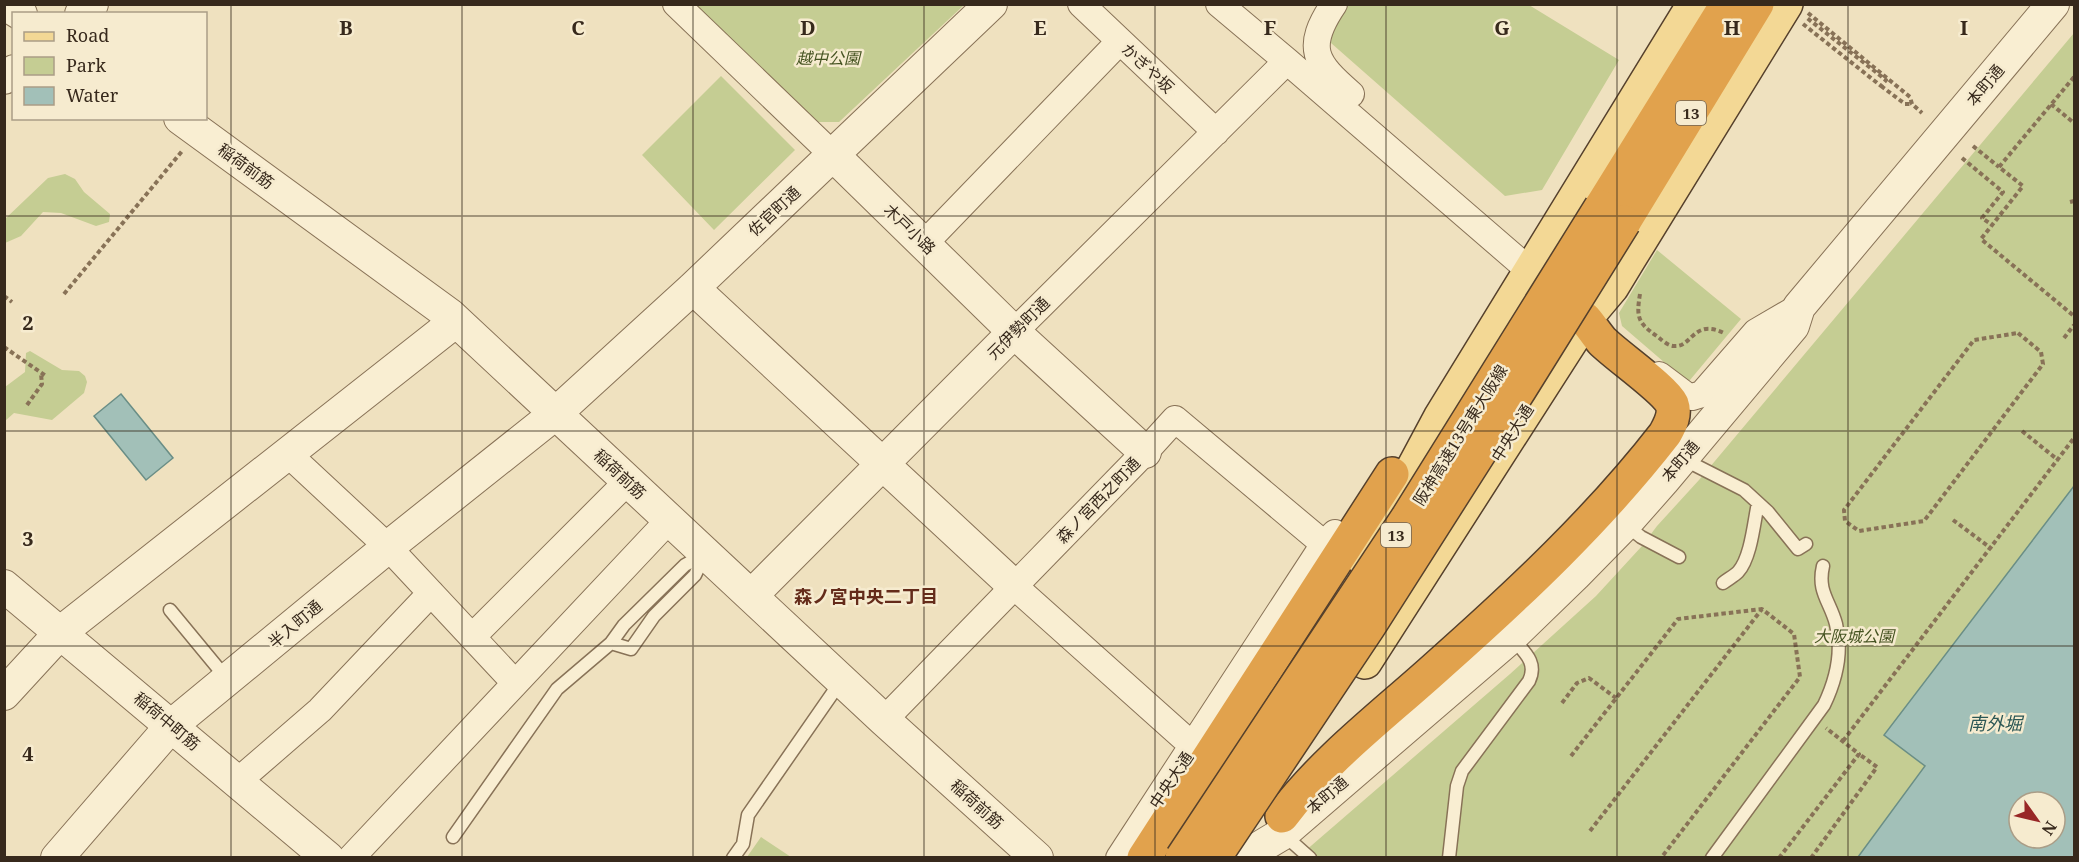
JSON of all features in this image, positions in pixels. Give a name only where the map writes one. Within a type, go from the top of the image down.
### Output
[{"type":"highway","name":"阪神高速13号東大阪線","points":[[1182,858],[1408,517],[1727,4]]},
{"type":"highway","name":"阪神高速13号東大阪線","points":[[1214,858],[1430,531],[1757,4]]},
{"type":"highway","points":[[1282,825],[1317,773],[1532,580],[1627,479],[1665,434],[1671,422],[1672,404],[1602,341],[1585,319]]},
{"type":"highway","points":[[1144,858],[1392,474]]},
{"type":"main road","name":"中央大通","points":[[1175,858],[1306,662],[1440,418],[1694,4]]},
{"type":"main road","name":"中央大通","points":[[1233,858],[1408,597],[1585,319],[1612,287],[1799,12]]},
{"type":"street","points":[[5,4],[18,12]]},
{"type":"street","name":"木戸小路","points":[[676,4],[1014,332],[1145,452]]},
{"type":"street","name":"佐官町通","points":[[555,414],[693,288],[991,4]]},
{"type":"street","name":"かぎや坂","points":[[1081,4],[1216,132]]},
{"type":"street","points":[[1219,4],[1585,319],[1608,331],[1678,391],[1692,397],[1707,390],[1756,332],[1799,308]]},
{"type":"street","points":[[1334,4],[1318,32],[1319,60],[1328,74],[1402,139],[1407,153],[1408,166]]},
{"type":"street","name":"本町通","points":[[1242,858],[1511,637],[1625,524],[1793,326],[1799,308],[2053,4]]},
{"type":"street","points":[[924,244],[1120,41]]},
{"type":"street","name":"元伊勢町通","points":[[751,596],[1287,61]]},
{"type":"street","name":"稲荷前筋","points":[[190,125],[456,321],[884,720],[1037,858]]},
{"type":"street","points":[[693,288],[881,465],[1193,746]]},
{"type":"street","points":[[4,694],[61,632],[456,321]]},
{"type":"street","name":"半入町通","points":[[57,858],[172,725],[388,547],[555,414]]},
{"type":"street","name":"中央大通","points":[[1119,858],[1324,544],[1392,474],[1440,418]]},
{"type":"street","name":"森ノ宮西之町通","points":[[884,720],[1175,419],[1324,544]]},
{"type":"street","points":[[288,454],[388,547],[515,683]]},
{"type":"street","points":[[472,637],[627,481]]},
{"type":"street","points":[[351,858],[669,520]]},
{"type":"street","name":"稲荷中町筋","points":[[4,586],[328,858]]},
{"type":"street","points":[[238,781],[320,710],[431,593]]},
{"type":"lane","points":[[1682,458],[1744,490],[1768,512],[1798,549],[1806,544]]},
{"type":"lane","points":[[1723,583],[1743,566],[1748,553],[1758,503]]},
{"type":"lane","points":[[1625,524],[1641,537],[1678,557]]},
{"type":"lane","points":[[611,643],[632,649],[654,616],[695,575],[705,554]]},
{"type":"lane","points":[[453,837],[557,689],[611,643],[624,625],[685,565],[705,554]]},
{"type":"lane","points":[[1712,858],[1824,705],[1831,689],[1838,665],[1837,626],[1820,583],[1823,566]]},
{"type":"lane","points":[[170,610],[227,680]]},
{"type":"lane","points":[[1449,858],[1457,786],[1462,771],[1533,673],[1528,656],[1511,637]]},
{"type":"lane","points":[[733,858],[743,843],[748,815],[841,680]]},
{"type":"lane","points":[[1282,825],[1310,858]]},
{"type":"path","points":[[1799,12],[1886,80],[1881,86]]},
{"type":"path","points":[[1799,12],[1881,86],[1905,104],[1912,104]]},
{"type":"path","points":[[1799,12],[1910,97],[1912,104],[1922,113]]},
{"type":"path","points":[[1999,167],[2074,77]]},
{"type":"path","points":[[2051,104],[2074,123]]},
{"type":"path","points":[[64,294],[190,125]]},
{"type":"path","points":[[1973,146],[2023,186],[1981,239],[2074,316]]},
{"type":"path","points":[[1962,158],[2003,192],[1982,218],[1992,226]]},
{"type":"path","points":[[1641,290],[1638,315],[1642,325],[1670,345],[1677,346],[1696,332],[1705,329],[1717,330],[1727,335]]},
{"type":"path","points":[[4,297],[12,302]]},
{"type":"path","points":[[2064,338],[2074,325]]},
{"type":"path","points":[[2018,333],[2042,352],[2043,364],[1924,520],[1859,531],[1845,521],[1844,510],[1974,340],[2018,333]]},
{"type":"path","points":[[4,347],[46,376]]},
{"type":"path","points":[[27,405],[42,384],[41,373]]},
{"type":"path","points":[[2022,431],[2058,460]]},
{"type":"path","points":[[1843,741],[1992,549],[2074,438]]},
{"type":"path","points":[[1953,520],[1992,549]]},
{"type":"path","points":[[1590,831],[1762,609]]},
{"type":"path","points":[[1571,756],[1678,619],[1762,609],[1794,634],[1800,677],[1661,858]]},
{"type":"path","points":[[1562,703],[1577,683],[1589,678],[1616,698]]},
{"type":"path","points":[[1811,858],[1877,767],[1823,726]]},
{"type":"path","points":[[1779,858],[1858,753]]},
{"type":"green space","name":"越中公園","points":[[695,5],[964,5],[839,122],[817,122]]},
{"type":"green space","points":[[1346,5],[1529,5],[1619,60],[1542,190],[1505,196],[1331,43],[1333,23]]},
{"type":"green space","name":"大阪城公園","points":[[2074,33],[2074,857],[1297,858],[1510,674],[1596,596],[1642,546],[1699,480]]},
{"type":"green space","points":[[721,76],[795,150],[714,230],[642,155]]},
{"type":"green space","points":[[65,174],[75,179],[84,192],[110,214],[109,222],[96,226],[61,213],[43,212],[21,236],[5,243],[5,219],[48,178]]},
{"type":"green space","points":[[1657,250],[1741,319],[1690,380],[1686,381],[1622,326],[1619,313]]},
{"type":"green space","points":[[30,351],[62,370],[79,371],[85,376],[87,382],[84,393],[52,420],[14,413],[5,421],[5,387],[25,372],[26,353]]},
{"type":"green space","points":[[761,837],[791,857],[747,857]]},
{"type":"water","points":[[121,394],[173,458],[146,480],[94,416]]},
{"type":"water","name":"南外堀","points":[[2074,486],[2074,857],[1858,857],[1925,766],[1884,735]]},
{"type":"district","name":"森ノ宮中央二丁目","points":[[866,596]]}]
